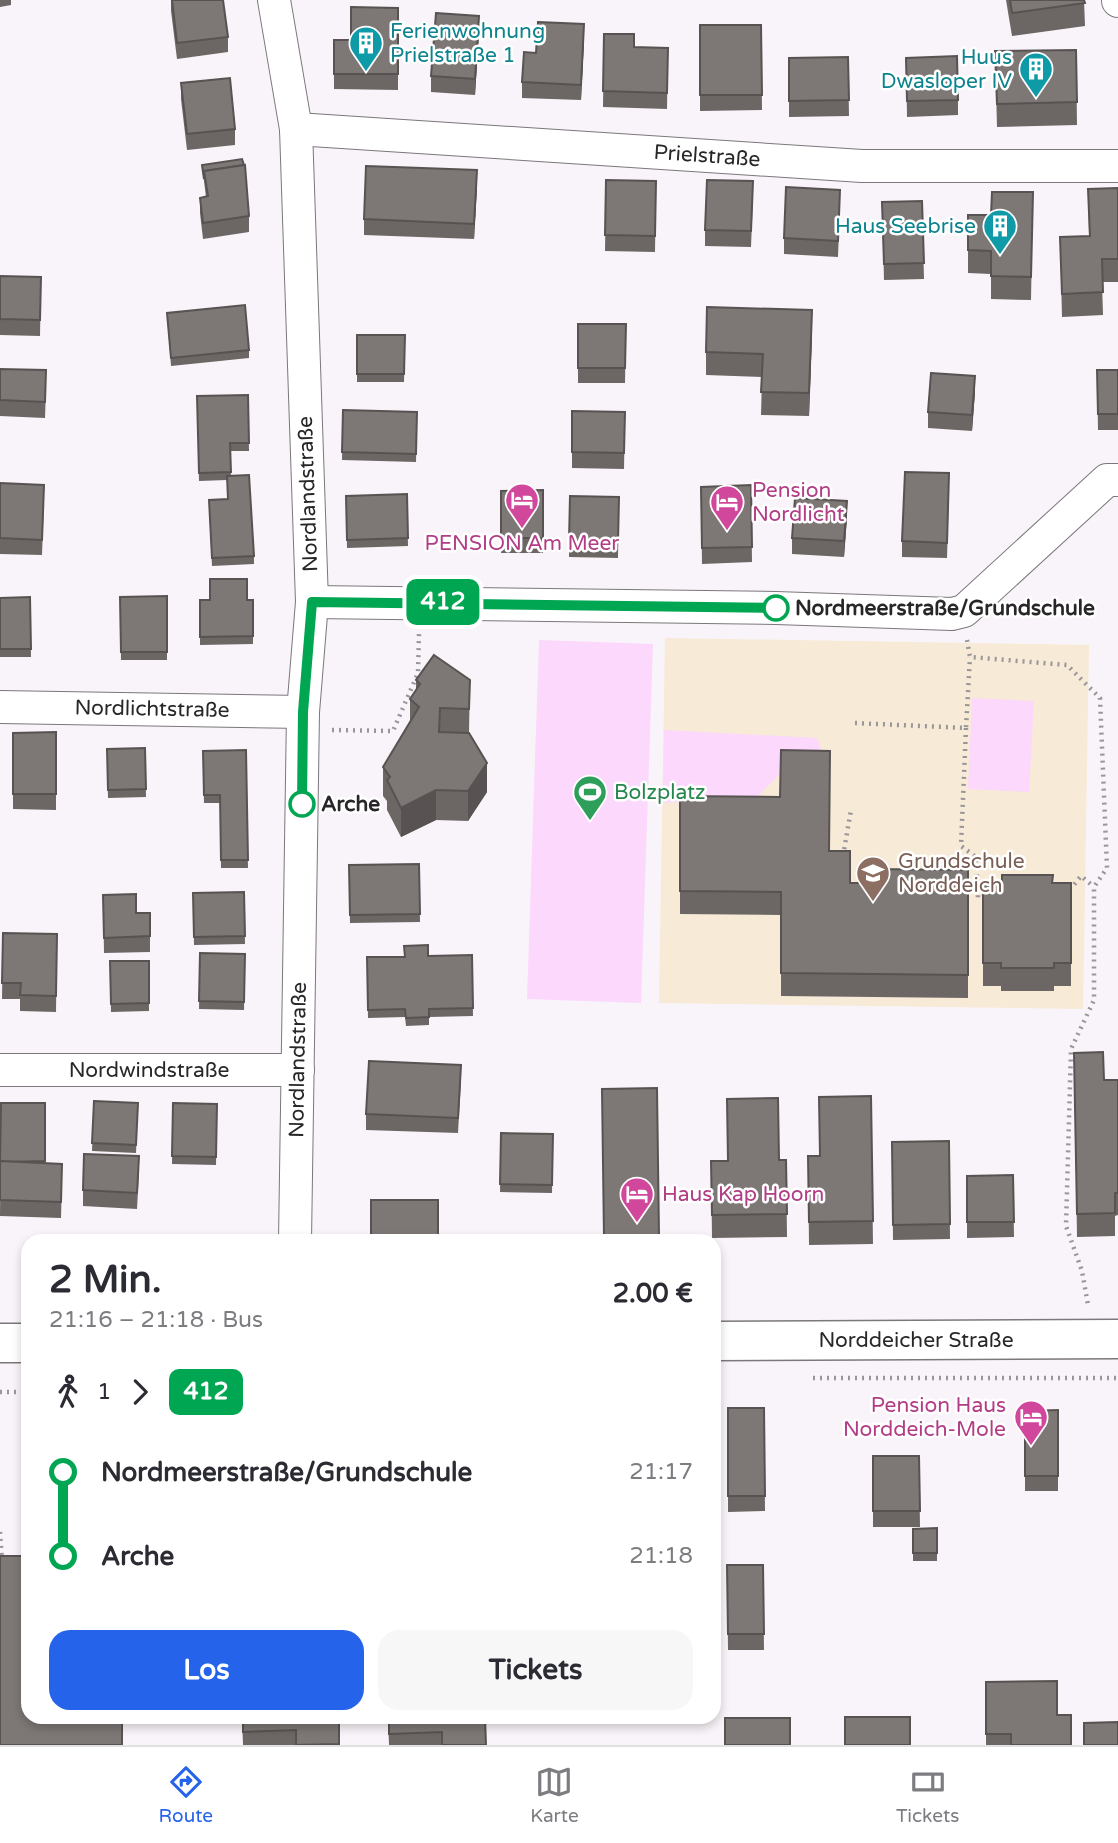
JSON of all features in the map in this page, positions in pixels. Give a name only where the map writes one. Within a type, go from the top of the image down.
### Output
[{"type":"street","name":"Nordlandstraße","points":[[274,0],[296,129],[312,602],[303,721],[295,1234]]},
{"type":"street","name":"Prielstraße","points":[[296,129],[862,166],[1118,166]]},
{"type":"street","points":[[312,602],[861,610],[952,614],[964,611],[1107,480],[1118,480]]},
{"type":"street","name":"Nordlichtstraße","points":[[0,707],[303,721]]},
{"type":"street","name":"Nordwindstraße","points":[[0,1070],[298,1070]]},
{"type":"street","name":"Norddeicher Straße","points":[[721,1341],[1118,1339]]},
{"type":"street","points":[[0,1343],[21,1343]]},
{"type":"path","points":[[303,721],[393,731],[418,673],[419,602]]},
{"type":"path","points":[[964,611],[970,657],[961,846],[976,857],[978,898],[991,896]]},
{"type":"path","points":[[970,657],[1067,665],[1100,698],[1107,868],[1094,887],[1094,1000],[1071,1049],[1066,1226],[1082,1271],[1088,1305]]},
{"type":"path","points":[[855,723],[966,728]]},
{"type":"path","points":[[842,861],[851,810]]},
{"type":"path","points":[[1059,887],[1073,886],[1081,876],[1094,887]]},
{"type":"path","points":[[804,1378],[1118,1378]]},
{"type":"path","points":[[0,1392],[21,1392]]},
{"type":"path","points":[[0,1532],[2,1564]]},
{"type":"shaded area","name":"Grundschule Norddeich","points":[[665,638],[1089,645],[1083,1009],[659,1003]]},
{"type":"shaded area","name":"Bolzplatz","points":[[539,640],[653,644],[641,1003],[527,999]]},
{"type":"shaded area","points":[[972,698],[1034,701],[1029,792],[968,789]]},
{"type":"shaded area","points":[[664,730],[817,738],[830,774],[781,773],[757,797],[663,803]]},
{"type":"building","points":[[172,0],[223,0],[228,37],[177,43]]},
{"type":"building","points":[[1010,0],[1084,0],[1085,3],[1012,13]]},
{"type":"building","name":"Ferienwohnung Prielstraße 1","points":[[351,7],[398,8],[398,74],[334,74],[334,40],[351,40]]},
{"type":"building","points":[[436,13],[479,16],[475,79],[431,76]]},
{"type":"building","points":[[538,22],[584,24],[581,85],[522,82],[524,52],[536,53]]},
{"type":"building","points":[[700,25],[761,25],[762,95],[700,95]]},
{"type":"building","points":[[604,34],[634,34],[634,47],[668,48],[667,93],[603,91]]},
{"type":"building","points":[[1076,50],[1077,102],[997,104],[995,51]]},
{"type":"building","points":[[957,56],[958,100],[907,101],[906,58]]},
{"type":"building","points":[[848,57],[849,100],[789,101],[789,58]]},
{"type":"building","points":[[230,78],[235,129],[187,134],[181,83]]},
{"type":"building","points":[[242,159],[244,165],[204,171],[204,179],[202,165]]},
{"type":"building","points":[[245,165],[249,216],[203,223],[200,198],[208,196],[204,171]]},
{"type":"building","points":[[366,166],[477,170],[474,224],[364,219]]},
{"type":"building","points":[[606,180],[656,181],[655,236],[605,235]]},
{"type":"building","points":[[707,180],[753,181],[751,231],[705,230]]},
{"type":"building","points":[[786,187],[840,190],[838,241],[784,238]]},
{"type":"building","points":[[1118,188],[1118,259],[1102,259],[1103,292],[1062,294],[1060,237],[1090,236],[1088,189]]},
{"type":"building","name":"Haus Seebrise","points":[[992,192],[1033,192],[1031,277],[991,276],[991,251],[968,250],[968,215],[991,215]]},
{"type":"building","points":[[922,201],[924,263],[884,264],[882,202]]},
{"type":"building","points":[[0,276],[41,277],[40,320],[0,319]]},
{"type":"building","points":[[245,305],[249,350],[171,358],[167,313]]},
{"type":"building","points":[[707,307],[812,310],[809,393],[761,392],[763,354],[706,352]]},
{"type":"building","points":[[578,324],[626,324],[625,368],[578,368]]},
{"type":"building","points":[[357,335],[405,335],[404,374],[357,374]]},
{"type":"building","points":[[0,369],[46,370],[45,402],[0,400]]},
{"type":"building","points":[[1097,370],[1118,370],[1118,414],[1098,414]]},
{"type":"building","points":[[931,373],[975,376],[972,415],[928,412]]},
{"type":"building","points":[[248,395],[249,443],[230,443],[231,472],[199,473],[197,396]]},
{"type":"building","points":[[343,410],[417,412],[416,454],[342,452]]},
{"type":"building","points":[[572,411],[625,412],[624,453],[572,452]]},
{"type":"building","points":[[905,472],[949,473],[947,543],[902,541]]},
{"type":"building","points":[[249,475],[254,556],[212,558],[209,500],[228,499],[227,476]]},
{"type":"building","points":[[0,483],[44,485],[42,540],[0,538]]},
{"type":"building","name":"Pension Nordlicht","points":[[751,485],[752,547],[702,548],[701,487]]},
{"type":"building","name":"PENSION Am Meer","points":[[543,490],[543,538],[501,538],[501,491]]},
{"type":"building","points":[[407,494],[408,538],[347,540],[346,496]]},
{"type":"building","points":[[570,496],[619,497],[618,542],[569,541]]},
{"type":"building","points":[[795,498],[847,501],[844,541],[792,538]]},
{"type":"building","points":[[210,579],[247,579],[247,600],[253,600],[253,636],[200,637],[200,600],[210,600]]},
{"type":"building","points":[[167,596],[167,652],[121,652],[120,597]]},
{"type":"building","points":[[30,597],[31,649],[0,649],[0,598]]},
{"type":"building","points":[[434,655],[470,680],[469,709],[440,708],[439,732],[469,733],[487,763],[468,791],[436,790],[401,808],[387,780],[390,777],[383,767],[419,707],[410,699],[420,684],[416,680]]},
{"type":"building","points":[[56,732],[56,794],[13,794],[13,733]]},
{"type":"building","points":[[145,748],[146,789],[108,790],[107,749]]},
{"type":"building","points":[[246,750],[248,860],[221,860],[220,795],[204,795],[203,751]]},
{"type":"building","points":[[781,750],[830,751],[829,851],[850,851],[850,883],[873,883],[872,869],[968,870],[968,975],[781,973],[781,892],[680,891],[680,796],[780,797]]},
{"type":"building","points":[[419,864],[420,914],[350,915],[349,865]]},
{"type":"building","points":[[1002,875],[1053,875],[1052,883],[1071,883],[1071,963],[1054,963],[1054,968],[1001,968],[1001,963],[983,963],[983,881],[1002,881]]},
{"type":"building","points":[[244,892],[245,936],[194,937],[193,893]]},
{"type":"building","points":[[136,894],[136,913],[150,913],[150,936],[104,938],[103,895]]},
{"type":"building","points":[[3,933],[57,934],[56,996],[20,995],[21,983],[2,983]]},
{"type":"building","points":[[428,945],[428,956],[472,955],[473,1008],[429,1009],[429,1017],[406,1018],[405,1009],[368,1010],[367,957],[405,957],[404,946]]},
{"type":"building","points":[[200,953],[245,954],[244,1002],[199,1001]]},
{"type":"building","points":[[110,961],[149,961],[149,1003],[111,1004]]},
{"type":"building","points":[[1103,1052],[1104,1080],[1118,1080],[1118,1193],[1115,1193],[1115,1213],[1077,1214],[1074,1053]]},
{"type":"building","points":[[369,1061],[461,1065],[458,1118],[366,1114]]},
{"type":"building","points":[[657,1088],[659,1234],[604,1234],[602,1089]]},
{"type":"building","points":[[871,1096],[873,1221],[809,1222],[808,1156],[820,1156],[819,1097]]},
{"type":"building","points":[[778,1098],[779,1160],[786,1160],[787,1214],[712,1215],[711,1161],[728,1161],[727,1099]]},
{"type":"building","points":[[94,1101],[138,1103],[136,1145],[92,1143]]},
{"type":"building","points":[[1,1103],[45,1103],[45,1161],[0,1162]]},
{"type":"building","points":[[173,1103],[217,1104],[216,1157],[172,1156]]},
{"type":"building","points":[[501,1133],[553,1134],[552,1185],[500,1184]]},
{"type":"building","points":[[949,1141],[950,1224],[893,1225],[892,1142]]},
{"type":"building","points":[[84,1154],[139,1156],[137,1193],[83,1190]]},
{"type":"building","points":[[0,1161],[62,1164],[61,1202],[0,1200]]},
{"type":"building","points":[[1013,1175],[1014,1222],[967,1222],[967,1176]]},
{"type":"building","points":[[371,1200],[438,1200],[438,1234],[371,1234]]},
{"type":"building","points":[[728,1408],[764,1408],[765,1496],[728,1496]]},
{"type":"building","points":[[1058,1410],[1058,1476],[1025,1476],[1025,1411]]},
{"type":"building","points":[[873,1456],[919,1456],[920,1511],[873,1511]]},
{"type":"building","points":[[937,1528],[937,1553],[913,1553],[913,1529]]},
{"type":"building","points":[[0,1556],[21,1556],[21,1724],[122,1724],[122,1745],[0,1745]]},
{"type":"building","points":[[727,1565],[763,1565],[764,1634],[728,1634]]},
{"type":"building","points":[[1057,1681],[1057,1715],[1071,1715],[1071,1745],[1011,1745],[1011,1734],[986,1734],[986,1682]]},
{"type":"building","points":[[845,1717],[910,1717],[910,1745],[845,1745]]},
{"type":"building","points":[[725,1718],[790,1718],[790,1745],[725,1745]]},
{"type":"building","points":[[1118,1722],[1118,1745],[1084,1745],[1084,1723]]},
{"type":"building","points":[[243,1724],[339,1724],[339,1744],[296,1745],[296,1730],[243,1732]]},
{"type":"building","points":[[389,1724],[485,1724],[486,1745],[442,1745],[442,1732],[389,1734]]},
{"type":"bus line","name":"412","points":[[302,804],[303,712],[312,602],[776,608]]},
{"type":"place","name":"Ferienwohnung Prielstraße 1","points":[[366,73]]},
{"type":"place","name":"Huus Dwasloper IV","points":[[1036,99]]},
{"type":"place","name":"Haus Seebrise","points":[[1000,256]]},
{"type":"place","name":"PENSION Am Meer","points":[[522,530]]},
{"type":"place","name":"Pension Nordlicht","points":[[727,532]]},
{"type":"place","name":"Nordmeerstraße/Grundschule","points":[[776,608]]},
{"type":"place","name":"Arche","points":[[302,804]]},
{"type":"place","name":"Bolzplatz","points":[[590,822]]},
{"type":"place","name":"Grundschule Norddeich","points":[[873,903]]},
{"type":"place","name":"Haus Kap Hoorn","points":[[637,1224]]},
{"type":"place","name":"Pension Haus Norddeich-Mole","points":[[1031,1447]]}]
